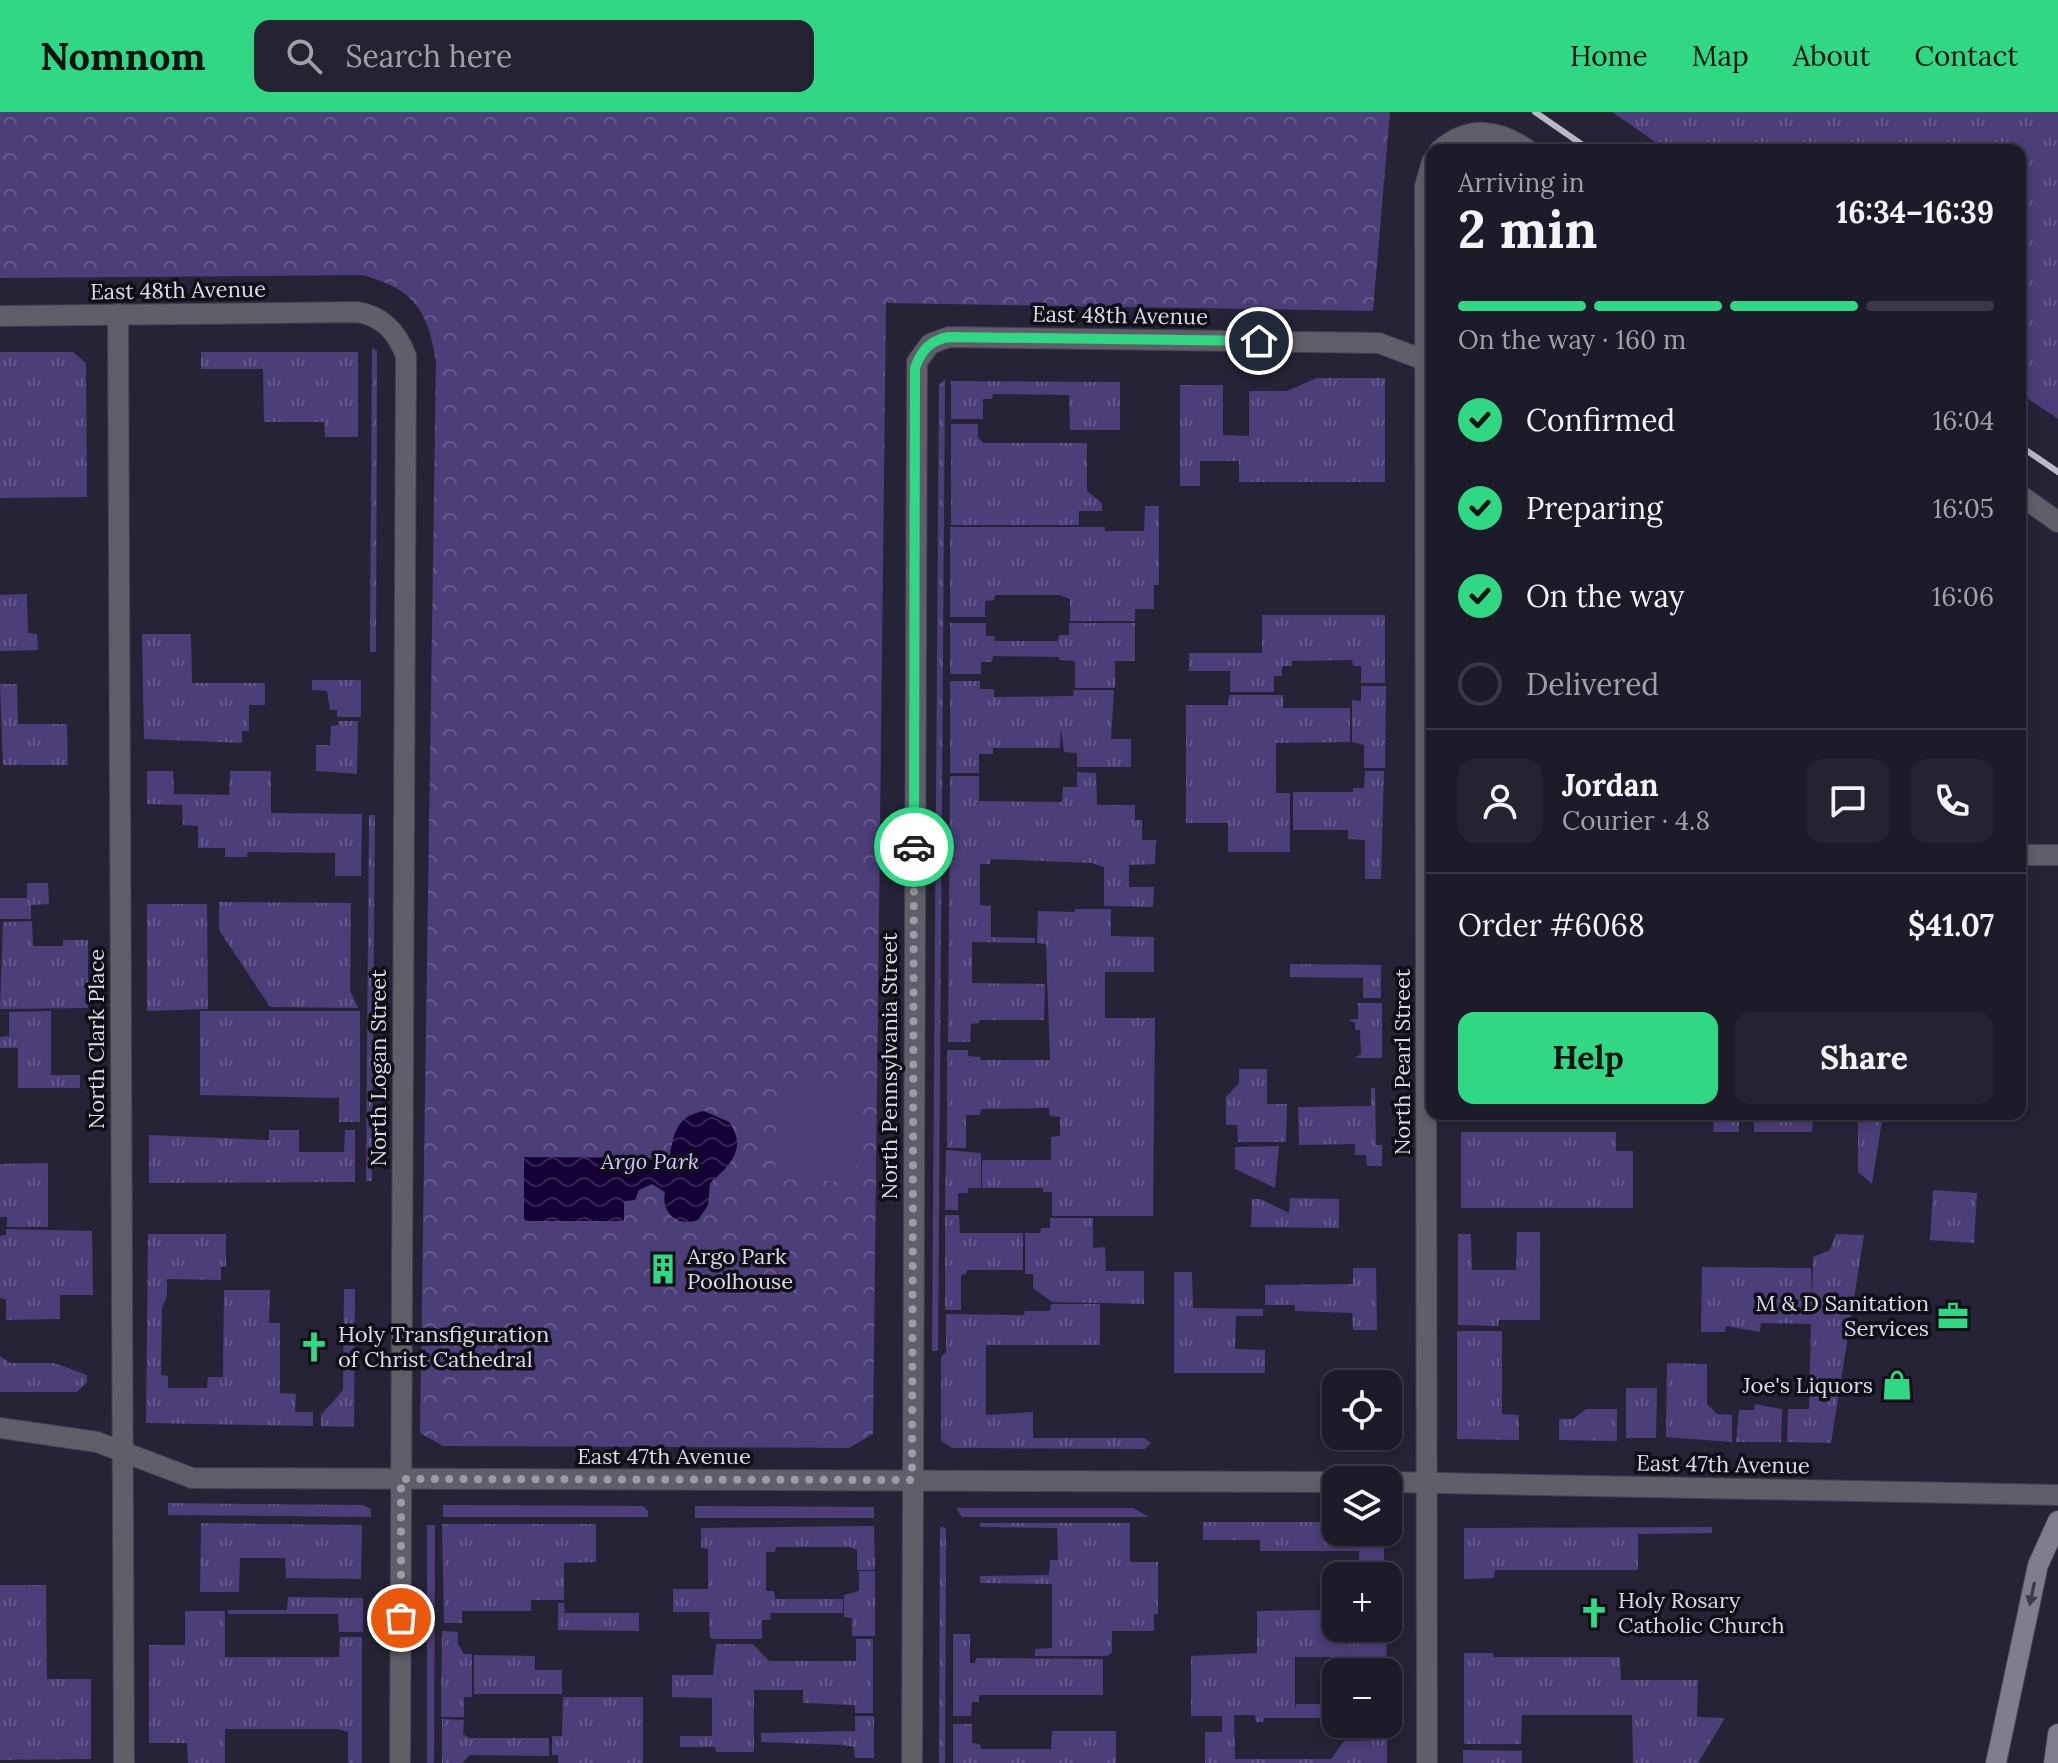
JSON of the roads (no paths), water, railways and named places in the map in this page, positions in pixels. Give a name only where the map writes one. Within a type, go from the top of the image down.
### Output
[{"type":"main road","points":[[1996,1763],[2038,1565],[2058,1521]]},
{"type":"main road","points":[[2054,1763],[2058,1734]]},
{"type":"street","points":[[1449,144],[1462,135],[1491,131],[1519,144]]},
{"type":"street","name":"North Pearl Street","points":[[1426,183],[1426,230]]},
{"type":"street","name":"East 48th Avenue","points":[[0,316],[357,312]]},
{"type":"street","name":"North Logan Street","points":[[357,312],[377,318],[394,331],[406,356],[407,374],[400,1763]]},
{"type":"street","name":"North Clark Place","points":[[118,314],[124,1763]]},
{"type":"street","name":"East 48th Avenue","points":[[915,368],[925,348],[949,337],[1379,343],[1426,361]]},
{"type":"street","name":"North Pennsylvania Street","points":[[912,1763],[915,368]]},
{"type":"street","points":[[2026,499],[2058,522]]},
{"type":"street","points":[[2026,855],[2058,855]]},
{"type":"street","name":"North Pearl Street","points":[[1427,1763],[1428,1120]]},
{"type":"street","name":"East 47th Avenue","points":[[0,1428],[67,1435],[122,1449],[192,1478],[1322,1482]]},
{"type":"street","name":"East 47th Avenue","points":[[1402,1482],[2058,1495]]},
{"type":"water","points":[[704,1111],[729,1122],[737,1148],[730,1163],[710,1183],[708,1205],[698,1220],[677,1220],[668,1212],[665,1192],[652,1184],[639,1190],[635,1200],[624,1201],[624,1221],[524,1221],[524,1157],[665,1158],[670,1155],[675,1132],[682,1121]]},
{"type":"railway","points":[[1535,112],[1581,144]]},
{"type":"railway","points":[[2026,450],[2058,472]]},
{"type":"place","name":"Argo Park Poolhouse","points":[[663,1269]]},
{"type":"place","name":"M & D Sanitation Services","points":[[1953,1316]]},
{"type":"place","name":"Holy Transfiguration of Christ Cathedral","points":[[314,1347]]},
{"type":"place","name":"Joe's Liquors","points":[[1897,1385]]},
{"type":"place","name":"Holy Rosary Catholic Church","points":[[1594,1613]]},
{"type":"park label","name":"Argo Park","points":[[650,1161]]}]
